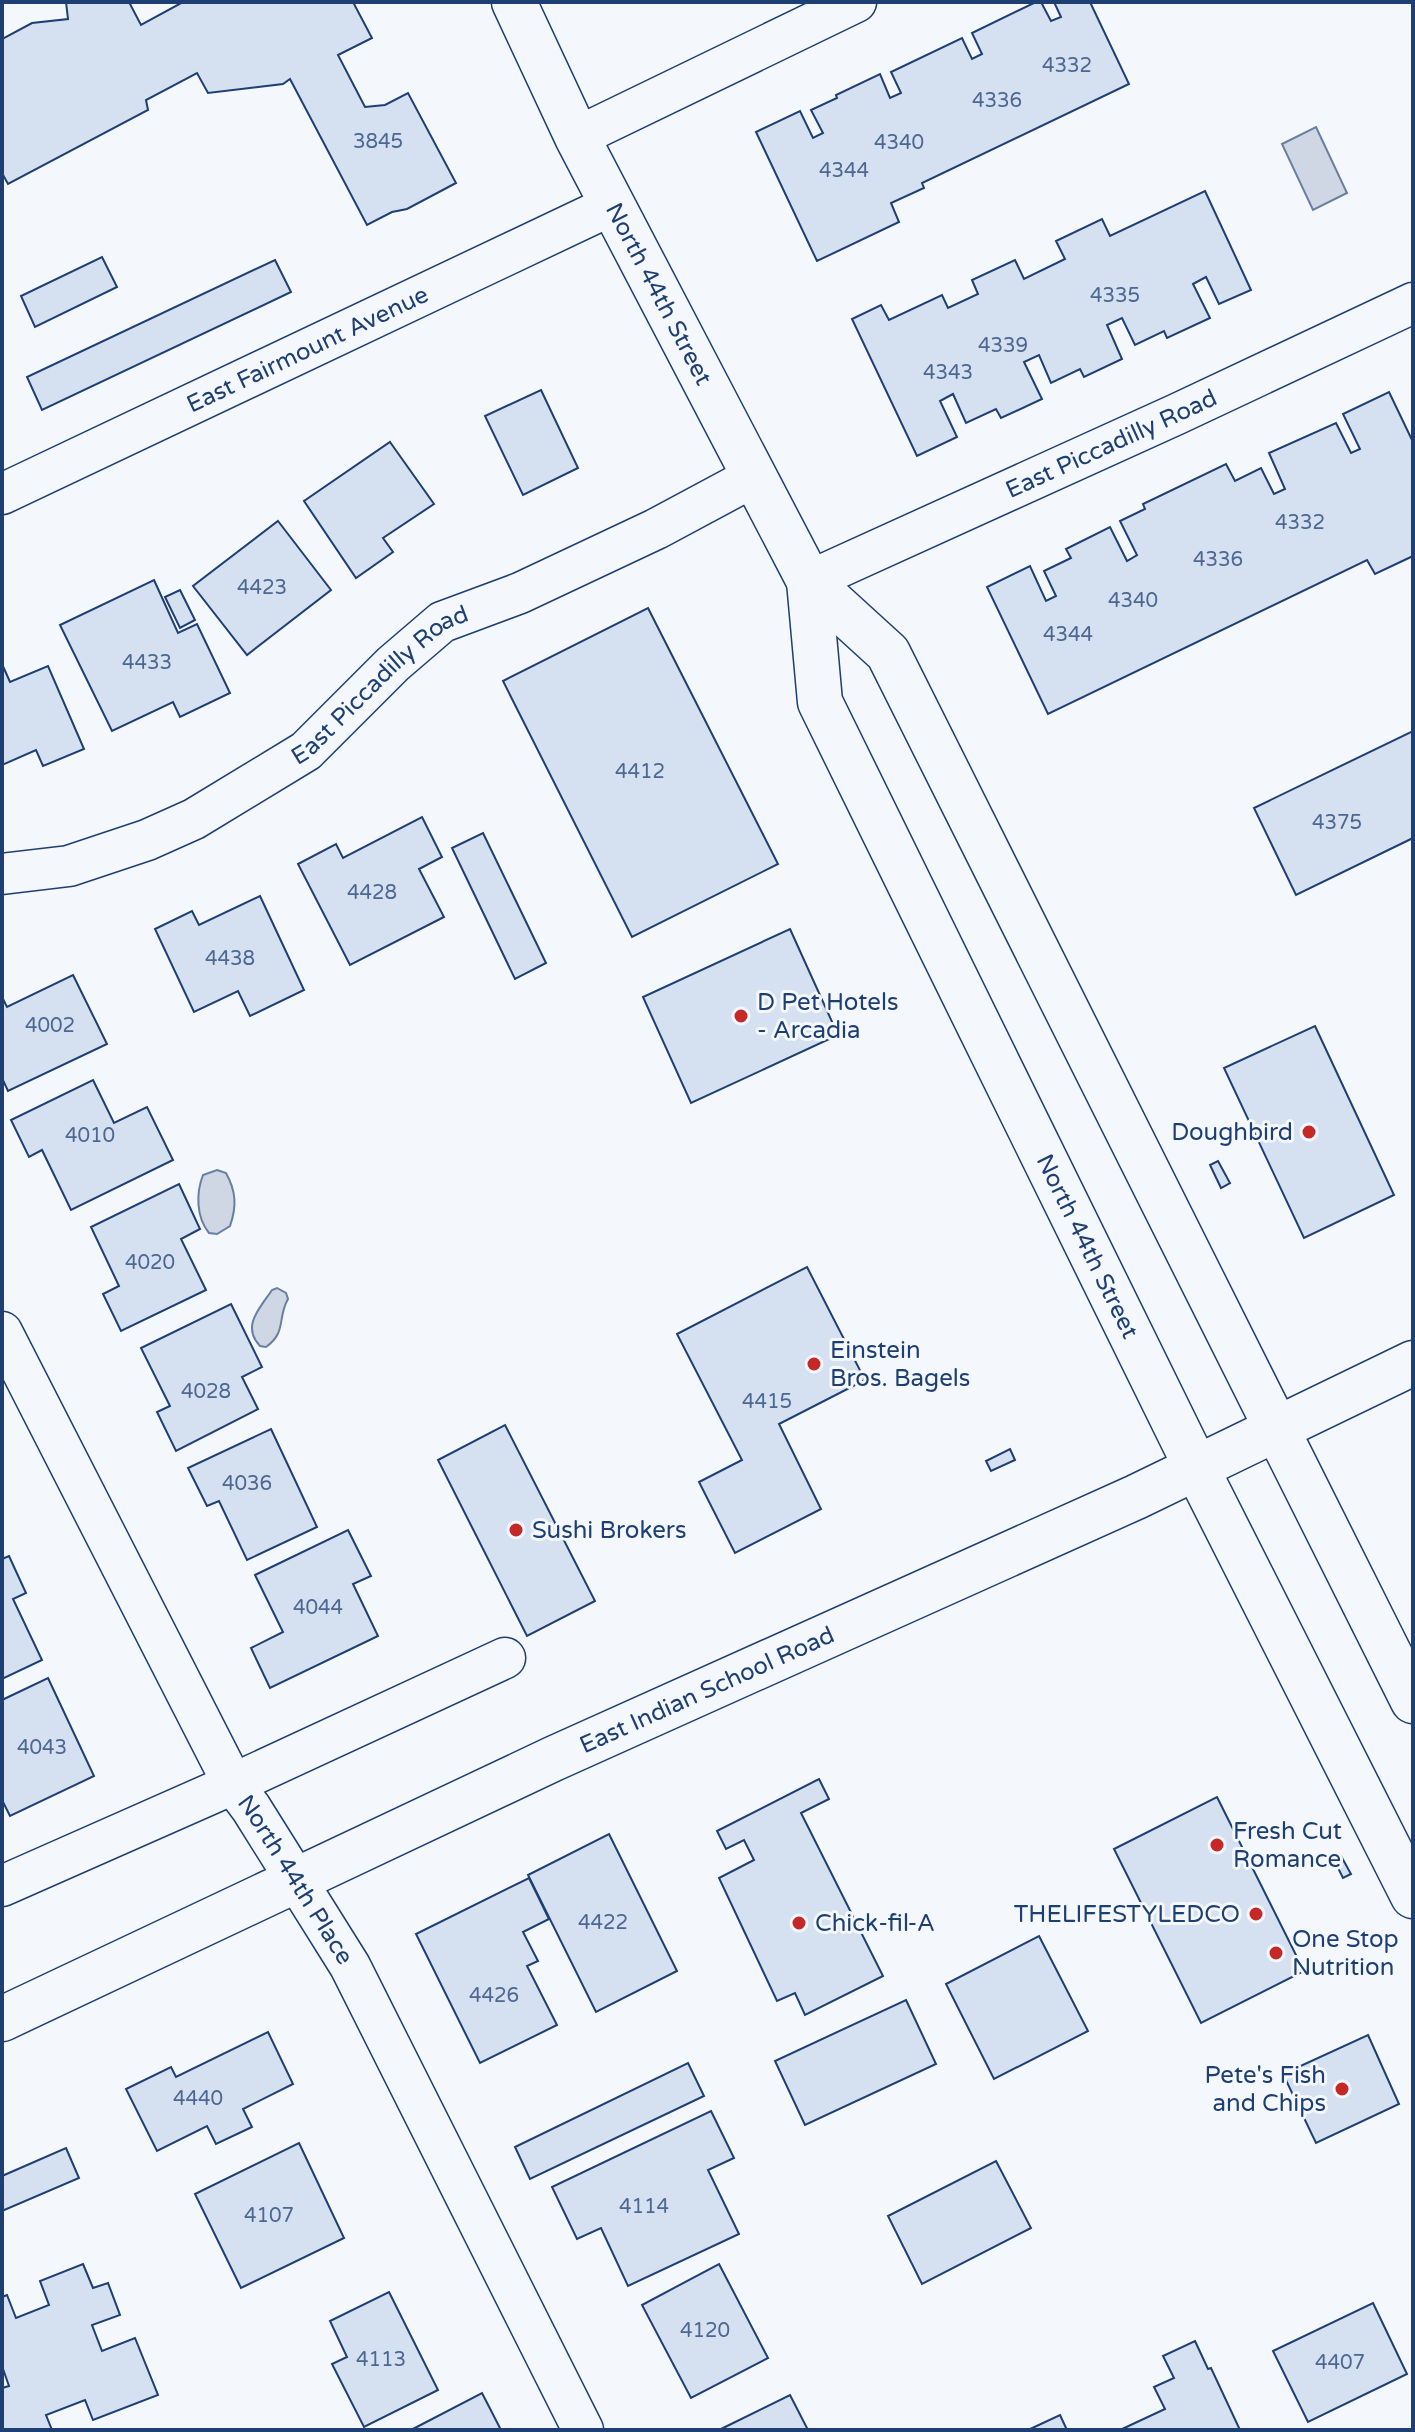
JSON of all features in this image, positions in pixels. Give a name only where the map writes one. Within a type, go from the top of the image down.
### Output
[{"type":"main road","name":"North 44th Street","points":[[514,2],[577,137],[809,581],[888,653],[1413,1701]]},
{"type":"main road","name":"North 44th Street","points":[[809,581],[820,702],[1196,1467],[1413,1896]]},
{"type":"main road","name":"East Indian School Road","points":[[2,2019],[555,1758],[864,1621],[1413,1363]]},
{"type":"street","points":[[577,137],[856,2]]},
{"type":"street","name":"East Fairmount Avenue","points":[[2,494],[612,205]]},
{"type":"street","name":"East Piccadilly Road","points":[[809,581],[1413,303]]},
{"type":"street","name":"East Piccadilly Road","points":[[2,874],[69,866],[147,840],[194,819],[306,751],[393,664],[442,622],[520,593],[656,529],[755,476]]},
{"type":"street","name":"North 44th Place","points":[[2,1332],[233,1784],[350,1966],[583,2430]]},
{"type":"street","points":[[2,1886],[233,1784],[505,1658]]},
{"type":"shaded area","points":[[1316,127],[1347,193],[1313,210],[1282,144]]},
{"type":"shaded area","points":[[217,1170],[226,1173],[234,1192],[234,1212],[230,1226],[217,1234],[209,1233],[205,1227],[198,1197],[203,1175]]},
{"type":"shaded area","points":[[277,1288],[286,1293],[288,1299],[279,1330],[266,1347],[260,1346],[252,1331],[254,1317],[272,1290]]},
{"type":"building","points":[[66,2],[129,2],[141,25],[183,2],[353,2],[372,38],[338,55],[365,107],[385,105],[408,93],[456,183],[407,209],[392,212],[367,225],[290,79],[283,84],[208,93],[197,73],[146,100],[148,110],[8,184],[2,173],[2,39],[32,23],[68,19]]},
{"type":"building","points":[[1041,2],[1051,21],[1061,17],[1054,2],[1090,2],[1129,84],[922,183],[924,188],[891,203],[899,222],[817,261],[756,132],[800,111],[813,138],[823,133],[811,110],[880,74],[890,98],[901,93],[891,72],[962,38],[972,59],[982,54],[972,33]]},
{"type":"building","points":[[1205,191],[1251,290],[1219,304],[1206,277],[1193,284],[1210,318],[1167,338],[1164,331],[1135,345],[1122,318],[1107,325],[1122,359],[1084,377],[1080,369],[1051,383],[1039,355],[1024,362],[1042,399],[1001,418],[996,409],[966,423],[953,394],[940,401],[957,437],[917,456],[852,319],[881,305],[889,320],[942,295],[948,308],[978,294],[972,280],[1015,260],[1024,279],[1065,259],[1056,241],[1102,219],[1110,236]]},
{"type":"building","points":[[102,257],[117,287],[35,327],[21,296]]},
{"type":"building","points":[[275,260],[291,292],[42,410],[27,377]]},
{"type":"building","points":[[541,390],[578,468],[523,495],[485,416]]},
{"type":"building","points":[[1389,392],[1413,442],[1413,556],[1375,574],[1367,560],[1048,714],[987,587],[1030,566],[1046,601],[1056,596],[1044,571],[1071,558],[1066,549],[1110,527],[1127,561],[1137,555],[1120,521],[1145,509],[1143,504],[1226,464],[1235,481],[1261,468],[1274,494],[1285,489],[1269,453],[1336,423],[1351,453],[1360,449],[1343,414]]},
{"type":"building","points":[[390,442],[434,504],[383,538],[393,552],[356,578],[304,501]]},
{"type":"building","points":[[278,521],[331,590],[247,655],[193,586]]},
{"type":"building","points":[[154,580],[178,633],[197,624],[230,693],[180,717],[173,702],[112,731],[60,625]]},
{"type":"building","points":[[180,590],[195,620],[180,628],[165,597]]},
{"type":"building","points":[[648,608],[778,864],[632,937],[503,681]]},
{"type":"building","points":[[2,664],[10,682],[48,666],[84,749],[43,766],[36,750],[2,765]]},
{"type":"building","points":[[1413,731],[1413,838],[1296,895],[1254,808]]},
{"type":"building","points":[[422,817],[442,857],[419,869],[444,917],[350,965],[298,864],[336,844],[343,858]]},
{"type":"building","points":[[483,833],[546,963],[515,979],[452,848]]},
{"type":"building","points":[[260,896],[304,990],[250,1016],[238,991],[194,1012],[155,929],[192,911],[199,925]]},
{"type":"building","name":"D Pet Hotels - Arcadia","points":[[790,929],[838,1035],[691,1103],[643,997]]},
{"type":"building","points":[[73,975],[107,1044],[8,1091],[2,1078],[2,997],[7,1007]]},
{"type":"building","name":"Doughbird","points":[[1315,1026],[1394,1195],[1304,1238],[1224,1068]]},
{"type":"building","points":[[93,1080],[114,1123],[147,1107],[173,1160],[71,1210],[42,1150],[29,1157],[11,1120]]},
{"type":"building","points":[[1218,1161],[1230,1183],[1221,1188],[1210,1165]]},
{"type":"building","points":[[179,1184],[200,1229],[181,1239],[206,1290],[121,1331],[103,1294],[119,1286],[91,1227]]},
{"type":"building","points":[[807,1267],[865,1380],[779,1424],[821,1509],[735,1553],[699,1482],[742,1460],[677,1334]]},
{"type":"building","points":[[231,1304],[262,1367],[242,1377],[258,1409],[176,1451],[157,1412],[170,1406],[141,1348]]},
{"type":"building","name":"Sushi Brokers","points":[[505,1425],[595,1601],[527,1636],[438,1460]]},
{"type":"building","points":[[271,1429],[317,1527],[247,1560],[219,1501],[207,1506],[188,1468]]},
{"type":"building","points":[[1010,1449],[1015,1460],[991,1471],[986,1461]]},
{"type":"building","points":[[348,1530],[371,1576],[353,1584],[378,1636],[270,1688],[251,1648],[283,1632],[255,1575]]},
{"type":"building","points":[[9,1556],[26,1593],[13,1599],[42,1660],[2,1679],[2,1559]]},
{"type":"building","points":[[48,1678],[94,1776],[10,1816],[2,1800],[2,1700]]},
{"type":"building","name":"Chick-fil-A","points":[[819,1779],[829,1799],[801,1813],[883,1976],[805,2015],[795,1993],[777,2001],[719,1878],[754,1860],[744,1840],[726,1849],[717,1831]]},
{"type":"building","points":[[1217,1797],[1304,1971],[1201,2023],[1114,1849]]},
{"type":"building","points":[[609,1834],[677,1971],[596,2012],[528,1875]]},
{"type":"building","points":[[1341,1856],[1351,1874],[1343,1878],[1334,1860]]},
{"type":"building","points":[[529,1878],[549,1919],[523,1932],[538,1961],[527,1966],[557,2025],[480,2063],[416,1934]]},
{"type":"building","points":[[1039,1936],[1088,2031],[994,2079],[946,1984]]},
{"type":"building","points":[[906,2000],[936,2064],[805,2125],[775,2061]]},
{"type":"building","points":[[268,2032],[293,2084],[243,2109],[252,2127],[216,2144],[207,2126],[157,2151],[126,2089],[171,2067],[176,2077]]},
{"type":"building","name":"Pete's Fish and Chips","points":[[1368,2035],[1399,2104],[1316,2143],[1283,2074]]},
{"type":"building","points":[[688,2063],[704,2096],[530,2179],[515,2147]]},
{"type":"building","points":[[711,2111],[734,2158],[708,2170],[739,2234],[628,2286],[601,2228],[577,2239],[552,2187]]},
{"type":"building","points":[[299,2143],[344,2238],[241,2288],[195,2194]]},
{"type":"building","points":[[66,2148],[79,2178],[2,2211],[2,2176]]},
{"type":"building","points":[[996,2161],[1031,2228],[922,2284],[888,2216]]},
{"type":"building","points":[[83,2264],[93,2288],[108,2283],[120,2315],[92,2325],[102,2351],[135,2338],[158,2395],[93,2420],[85,2400],[46,2415],[52,2430],[2,2430],[2,2388],[9,2386],[2,2366],[2,2297],[7,2295],[16,2318],[49,2305],[40,2281]]},
{"type":"building","points":[[719,2264],[768,2358],[691,2398],[642,2305]]},
{"type":"building","points":[[389,2292],[438,2390],[364,2427],[332,2364],[347,2357],[330,2321]]},
{"type":"building","points":[[1373,2303],[1407,2374],[1308,2422],[1273,2351]]},
{"type":"building","points":[[1195,2341],[1240,2430],[1120,2430],[1165,2409],[1154,2387],[1174,2378],[1163,2356]]},
{"type":"building","points":[[482,2393],[501,2430],[411,2430]]},
{"type":"building","points":[[790,2395],[808,2430],[719,2430]]},
{"type":"building","points":[[1060,2415],[1067,2430],[1028,2430]]},
{"type":"place","name":"D Pet Hotels - Arcadia","points":[[741,1016]]},
{"type":"place","name":"Doughbird","points":[[1309,1132]]},
{"type":"place","name":"Einstein Bros. Bagels","points":[[814,1364]]},
{"type":"place","name":"Sushi Brokers","points":[[516,1530]]},
{"type":"place","name":"Fresh Cut Romance","points":[[1217,1845]]},
{"type":"place","name":"THELIFESTYLEDCO","points":[[1256,1914]]},
{"type":"place","name":"Chick-fil-A","points":[[799,1923]]},
{"type":"place","name":"One Stop Nutrition","points":[[1276,1953]]},
{"type":"place","name":"Pete's Fish and Chips","points":[[1342,2089]]}]
